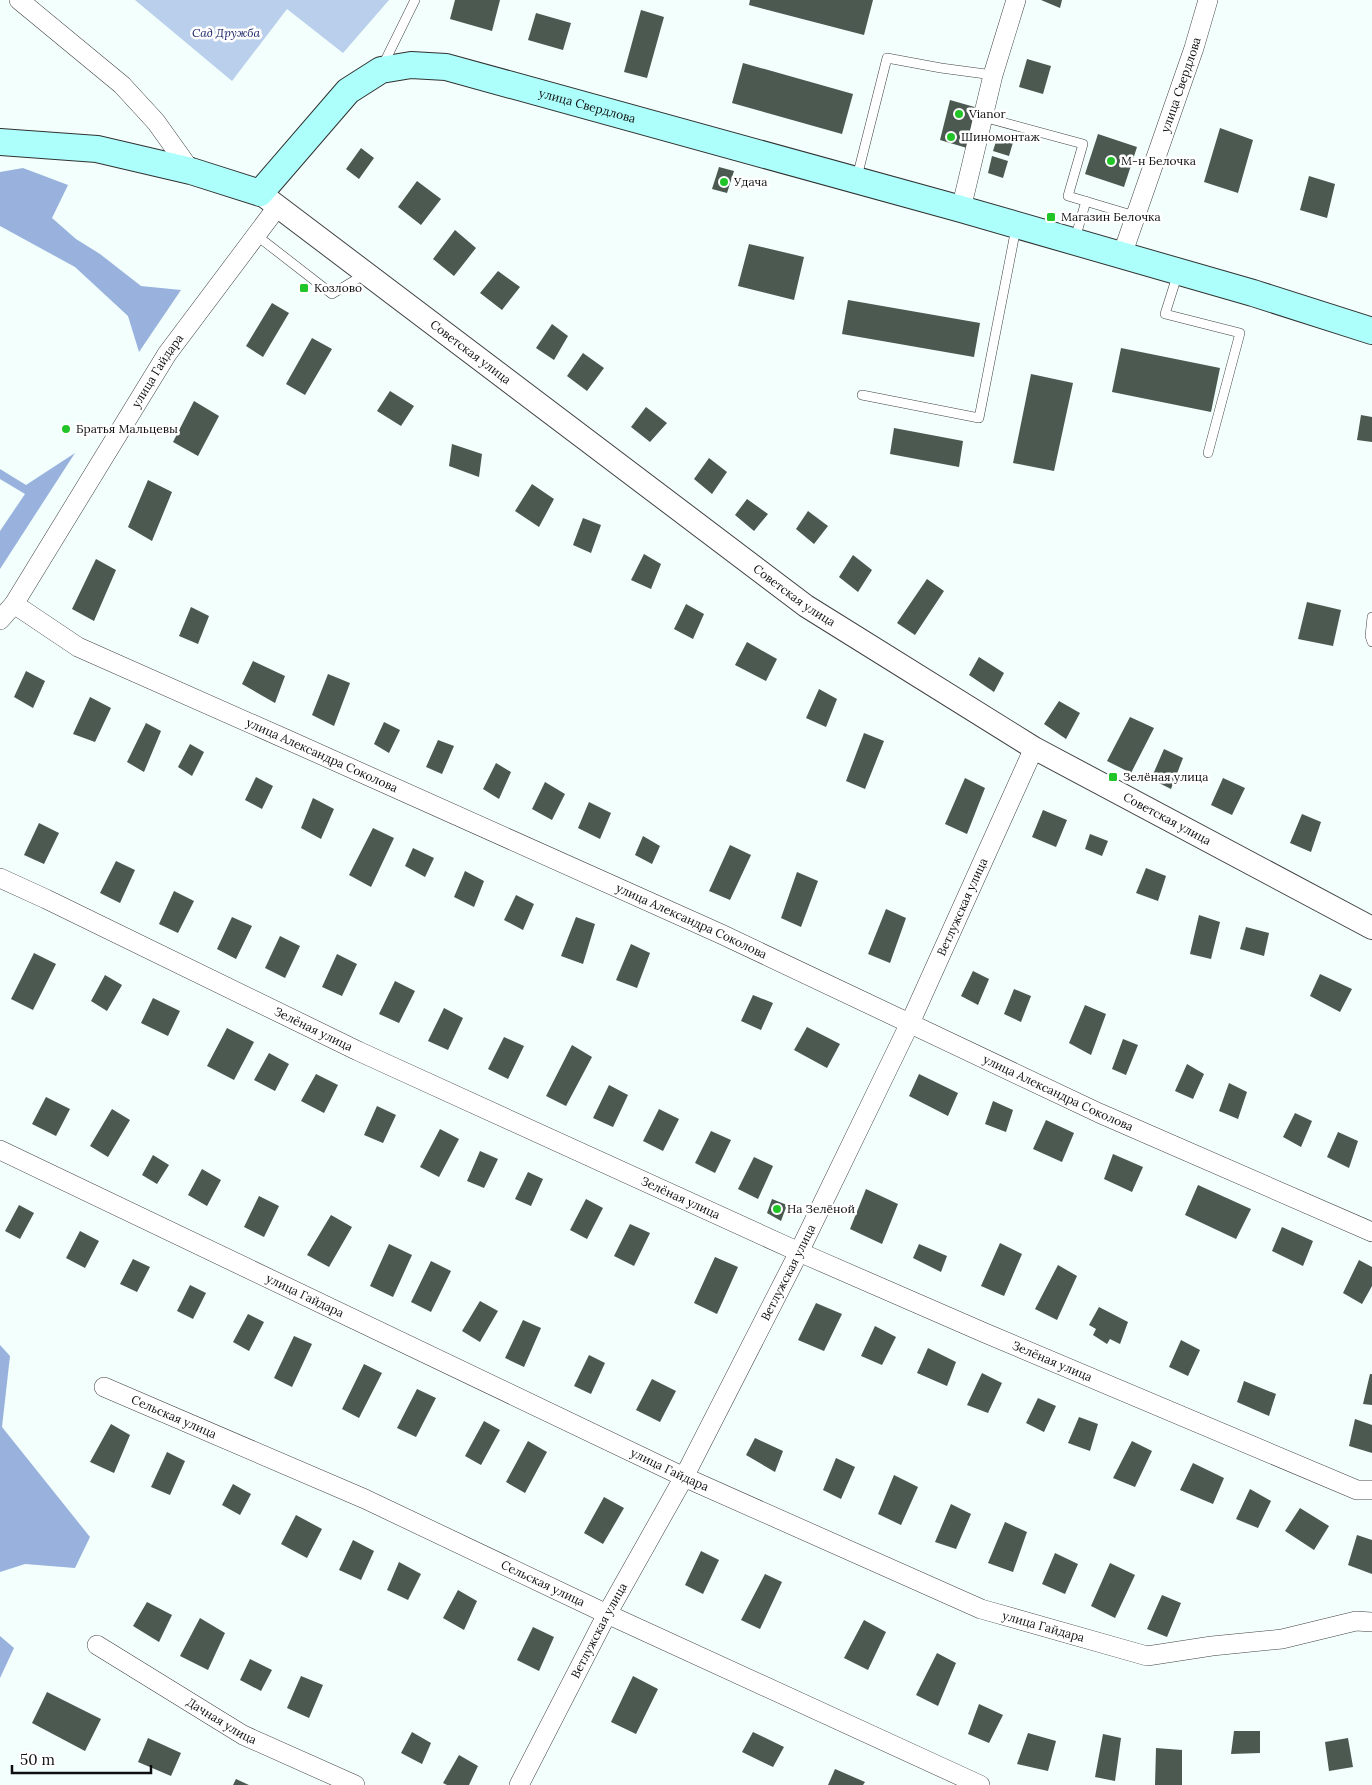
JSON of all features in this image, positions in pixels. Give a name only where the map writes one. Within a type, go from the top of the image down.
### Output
[{"type":"main road","name":"улица Свердлова","points":[[269,200],[348,91],[381,70],[411,65],[446,67],[961,209],[1178,271],[1372,331]]},
{"type":"main road","points":[[0,142],[97,149],[191,171],[269,200]]},
{"type":"street","points":[[19,0],[122,85],[156,122],[191,171]]},
{"type":"street","points":[[961,209],[993,75],[1016,0]]},
{"type":"street","name":"улица Свердлова","points":[[1122,255],[1194,48],[1208,0]]},
{"type":"street","name":"улица Гайдара","points":[[0,620],[14,604],[166,354],[256,235],[269,200]]},
{"type":"street","name":"Советская улица","points":[[269,200],[806,606],[1034,748],[1372,928]]},
{"type":"street","name":"улица Александра Соколова","points":[[14,604],[78,647],[721,934],[1099,1113],[1372,1232]]},
{"type":"street","name":"Ветлужская улица","points":[[520,1785],[607,1614],[684,1478],[799,1252],[910,1023],[1034,748]]},
{"type":"street","name":"Зелёная улица","points":[[0,878],[46,898],[358,1051],[799,1252],[1357,1490],[1372,1490]]},
{"type":"street","name":"улица Гайдара","points":[[0,1150],[684,1478],[981,1609],[1147,1656],[1212,1646],[1282,1639],[1356,1621],[1372,1622]]},
{"type":"street","name":"Сельская улица","points":[[104,1387],[365,1498],[607,1614],[980,1785]]},
{"type":"street","name":"Дачная улица","points":[[97,1645],[243,1735],[355,1785]]},
{"type":"lane","points":[[381,70],[415,0]]},
{"type":"lane","points":[[856,180],[887,58],[993,75]]},
{"type":"lane","points":[[983,118],[1083,144],[1068,196],[1135,216]]},
{"type":"lane","points":[[1074,242],[1086,201]]},
{"type":"lane","points":[[862,395],[979,418],[1017,226]]},
{"type":"lane","points":[[256,235],[332,294],[366,273]]},
{"type":"lane","points":[[1178,271],[1165,314],[1240,333],[1208,453]]},
{"type":"lane","points":[[1372,617],[1370,636],[1372,642]]},
{"type":"green space","name":"Сад Дружба","points":[[135,0],[389,0],[343,53],[287,9],[232,81]]},
{"type":"shaded area","points":[[23,168],[68,185],[52,218],[76,239],[100,254],[141,286],[181,290],[139,352],[128,316],[75,267],[0,226],[0,172]]},
{"type":"shaded area","points":[[75,453],[0,569],[0,531],[25,494],[0,479],[0,469],[26,485]]},
{"type":"shaded area","points":[[0,1345],[10,1356],[2,1427],[90,1537],[75,1568],[25,1564],[0,1572]]},
{"type":"shaded area","points":[[0,1636],[14,1648],[0,1678]]},
{"type":"building","points":[[455,0],[500,0],[492,31],[450,19]]},
{"type":"building","points":[[750,0],[873,0],[864,35],[749,5]]},
{"type":"building","points":[[1041,0],[1062,0],[1060,8]]},
{"type":"building","points":[[641,10],[664,17],[647,78],[624,72]]},
{"type":"building","points":[[536,13],[571,23],[563,50],[528,40]]},
{"type":"building","points":[[1027,59],[1051,66],[1043,94],[1019,87]]},
{"type":"building","points":[[743,63],[853,94],[842,134],[732,103]]},
{"type":"building","points":[[950,100],[978,108],[967,148],[940,140]]},
{"type":"building","points":[[1220,128],[1253,140],[1238,193],[1204,182]]},
{"type":"building","name":"М-н Белочка","points":[[1098,134],[1137,147],[1124,187],[1085,174]]},
{"type":"building","points":[[998,135],[1014,139],[1009,156],[993,151]]},
{"type":"building","points":[[361,148],[374,158],[359,179],[346,169]]},
{"type":"building","points":[[992,156],[1008,161],[1003,178],[988,173]]},
{"type":"building","points":[[719,167],[734,171],[727,193],[712,189]]},
{"type":"building","points":[[1309,176],[1335,184],[1327,218],[1300,210]]},
{"type":"building","points":[[417,181],[441,199],[421,225],[398,207]]},
{"type":"building","points":[[455,230],[476,248],[454,276],[433,259]]},
{"type":"building","points":[[749,244],[804,257],[794,300],[738,286]]},
{"type":"building","points":[[498,271],[520,287],[502,310],[480,293]]},
{"type":"building","points":[[848,300],[980,323],[974,357],[842,334]]},
{"type":"building","points":[[272,303],[289,313],[263,357],[246,346]]},
{"type":"building","points":[[552,324],[568,336],[554,360],[536,348]]},
{"type":"building","points":[[312,338],[332,349],[305,395],[286,384]]},
{"type":"building","points":[[1121,348],[1220,368],[1211,412],[1112,392]]},
{"type":"building","points":[[583,353],[604,368],[587,391],[567,376]]},
{"type":"building","points":[[1031,374],[1073,383],[1054,471],[1013,463]]},
{"type":"building","points":[[390,391],[414,406],[401,426],[377,411]]},
{"type":"building","points":[[194,401],[219,416],[198,456],[173,442]]},
{"type":"building","points":[[646,407],[667,423],[650,442],[631,427]]},
{"type":"building","points":[[1361,415],[1372,417],[1372,442],[1357,440]]},
{"type":"building","points":[[894,428],[963,441],[959,467],[890,454]]},
{"type":"building","points":[[452,444],[482,454],[479,477],[449,466]]},
{"type":"building","points":[[709,458],[727,472],[712,494],[694,479]]},
{"type":"building","points":[[148,480],[172,492],[152,541],[128,527]]},
{"type":"building","points":[[532,484],[554,499],[539,527],[515,511]]},
{"type":"building","points":[[747,499],[768,514],[754,531],[735,515]]},
{"type":"building","points":[[808,511],[828,526],[814,544],[796,529]]},
{"type":"building","points":[[583,518],[601,525],[591,553],[573,545]]},
{"type":"building","points":[[644,554],[661,564],[651,589],[631,580]]},
{"type":"building","points":[[853,555],[872,570],[858,592],[839,577]]},
{"type":"building","points":[[96,559],[116,570],[94,621],[72,609]]},
{"type":"building","points":[[927,579],[944,591],[915,635],[897,623]]},
{"type":"building","points":[[1307,602],[1341,610],[1333,646],[1298,639]]},
{"type":"building","points":[[686,604],[704,614],[693,639],[674,629]]},
{"type":"building","points":[[191,607],[209,616],[198,644],[179,636]]},
{"type":"building","points":[[747,642],[777,659],[766,681],[735,665]]},
{"type":"building","points":[[979,657],[1004,673],[994,692],[969,675]]},
{"type":"building","points":[[253,661],[285,676],[275,703],[242,684]]},
{"type":"building","points":[[26,671],[45,681],[33,708],[14,697]]},
{"type":"building","points":[[328,674],[350,683],[334,726],[312,715]]},
{"type":"building","points":[[819,689],[837,699],[826,727],[806,718]]},
{"type":"building","points":[[90,697],[111,708],[95,742],[73,734]]},
{"type":"building","points":[[1059,701],[1080,713],[1066,739],[1044,724]]},
{"type":"building","points":[[1130,717],[1154,728],[1131,773],[1107,761]]},
{"type":"building","points":[[384,722],[400,730],[389,753],[374,744]]},
{"type":"building","points":[[146,723],[161,731],[144,772],[127,762]]},
{"type":"building","points":[[864,733],[884,741],[865,789],[846,781]]},
{"type":"building","points":[[438,740],[454,746],[442,774],[426,767]]},
{"type":"building","points":[[190,744],[204,752],[192,776],[178,767]]},
{"type":"building","points":[[1164,749],[1183,758],[1171,789],[1151,779]]},
{"type":"building","points":[[496,763],[511,772],[499,799],[483,789]]},
{"type":"building","points":[[256,777],[273,786],[262,809],[245,800]]},
{"type":"building","points":[[965,778],[985,788],[967,834],[945,824]]},
{"type":"building","points":[[1223,778],[1245,788],[1232,815],[1211,805]]},
{"type":"building","points":[[545,782],[565,794],[552,820],[532,809]]},
{"type":"building","points":[[313,798],[334,809],[321,839],[301,828]]},
{"type":"building","points":[[589,802],[611,813],[600,839],[578,828]]},
{"type":"building","points":[[1043,810],[1067,820],[1056,847],[1032,837]]},
{"type":"building","points":[[1302,814],[1321,822],[1311,852],[1290,843]]},
{"type":"building","points":[[39,823],[59,833],[44,864],[24,855]]},
{"type":"building","points":[[373,828],[394,838],[371,887],[349,875]]},
{"type":"building","points":[[1090,834],[1108,841],[1102,856],[1085,849]]},
{"type":"building","points":[[643,836],[660,846],[652,864],[635,855]]},
{"type":"building","points":[[730,845],[751,855],[730,900],[709,891]]},
{"type":"building","points":[[413,848],[434,858],[425,877],[405,866]]},
{"type":"building","points":[[116,861],[135,870],[120,903],[100,893]]},
{"type":"building","points":[[1146,868],[1166,876],[1158,901],[1136,893]]},
{"type":"building","points":[[465,871],[484,881],[474,907],[454,897]]},
{"type":"building","points":[[797,872],[818,881],[801,927],[781,918]]},
{"type":"building","points":[[174,891],[194,901],[178,933],[159,924]]},
{"type":"building","points":[[516,895],[534,904],[523,930],[504,920]]},
{"type":"building","points":[[886,909],[906,918],[890,963],[868,954]]},
{"type":"building","points":[[1199,915],[1220,922],[1211,959],[1190,954]]},
{"type":"building","points":[[232,917],[252,926],[236,959],[217,949]]},
{"type":"building","points":[[576,917],[595,924],[583,964],[561,956]]},
{"type":"building","points":[[1246,927],[1269,933],[1264,956],[1240,949]]},
{"type":"building","points":[[280,936],[300,946],[285,978],[265,968]]},
{"type":"building","points":[[631,944],[650,953],[637,988],[616,980]]},
{"type":"building","points":[[34,953],[56,964],[33,1010],[11,999]]},
{"type":"building","points":[[337,954],[357,964],[342,996],[322,987]]},
{"type":"building","points":[[973,971],[989,979],[978,1005],[961,996]]},
{"type":"building","points":[[1320,974],[1352,989],[1340,1012],[1310,996]]},
{"type":"building","points":[[105,975],[122,985],[107,1011],[91,1001]]},
{"type":"building","points":[[395,981],[415,991],[399,1023],[379,1014]]},
{"type":"building","points":[[1014,989],[1031,996],[1021,1022],[1004,1014]]},
{"type":"building","points":[[753,995],[773,1003],[761,1030],[741,1021]]},
{"type":"building","points":[[153,998],[180,1011],[168,1036],[141,1023]]},
{"type":"building","points":[[1085,1005],[1106,1014],[1091,1055],[1069,1043]]},
{"type":"building","points":[[444,1008],[463,1018],[448,1050],[428,1041]]},
{"type":"building","points":[[807,1027],[840,1044],[827,1068],[794,1050]]},
{"type":"building","points":[[227,1028],[254,1042],[234,1080],[207,1066]]},
{"type":"building","points":[[504,1037],[524,1046],[508,1079],[488,1069]]},
{"type":"building","points":[[1123,1039],[1138,1045],[1126,1075],[1112,1069]]},
{"type":"building","points":[[572,1045],[592,1057],[566,1106],[546,1096]]},
{"type":"building","points":[[269,1053],[289,1064],[275,1091],[254,1080]]},
{"type":"building","points":[[1187,1064],[1204,1074],[1193,1099],[1175,1091]]},
{"type":"building","points":[[316,1074],[338,1085],[324,1113],[301,1101]]},
{"type":"building","points":[[919,1074],[958,1093],[948,1116],[909,1096]]},
{"type":"building","points":[[1229,1083],[1247,1092],[1238,1119],[1219,1111]]},
{"type":"building","points":[[609,1085],[628,1095],[613,1127],[593,1118]]},
{"type":"building","points":[[46,1097],[70,1109],[56,1136],[32,1124]]},
{"type":"building","points":[[993,1101],[1013,1110],[1006,1132],[985,1124]]},
{"type":"building","points":[[377,1106],[396,1115],[383,1143],[364,1135]]},
{"type":"building","points":[[112,1109],[130,1120],[108,1157],[90,1146]]},
{"type":"building","points":[[659,1109],[679,1119],[663,1151],[643,1141]]},
{"type":"building","points":[[1295,1113],[1312,1121],[1301,1147],[1283,1137]]},
{"type":"building","points":[[1046,1120],[1074,1133],[1062,1162],[1033,1149]]},
{"type":"building","points":[[440,1129],[459,1139],[439,1177],[420,1167]]},
{"type":"building","points":[[711,1131],[731,1140],[715,1173],[695,1163]]},
{"type":"building","points":[[1338,1132],[1358,1141],[1349,1168],[1327,1157]]},
{"type":"building","points":[[480,1151],[498,1159],[484,1188],[467,1181]]},
{"type":"building","points":[[1113,1154],[1143,1167],[1132,1192],[1104,1179]]},
{"type":"building","points":[[153,1155],[169,1165],[157,1184],[142,1175]]},
{"type":"building","points":[[754,1157],[773,1166],[758,1199],[738,1189]]},
{"type":"building","points":[[202,1169],[221,1180],[207,1206],[188,1195]]},
{"type":"building","points":[[528,1172],[543,1179],[531,1206],[515,1199]]},
{"type":"building","points":[[1198,1185],[1251,1209],[1236,1239],[1185,1215]]},
{"type":"building","points":[[866,1189],[898,1204],[882,1244],[850,1229]]},
{"type":"building","points":[[259,1196],[279,1206],[264,1237],[244,1227]]},
{"type":"building","points":[[586,1199],[603,1208],[587,1239],[570,1230]]},
{"type":"building","name":"На Зелёной","points":[[772,1199],[787,1205],[781,1221],[767,1213]]},
{"type":"building","points":[[19,1205],[34,1213],[20,1239],[5,1231]]},
{"type":"building","points":[[331,1215],[352,1227],[329,1267],[307,1255]]},
{"type":"building","points":[[630,1224],[650,1233],[634,1266],[614,1256]]},
{"type":"building","points":[[1282,1227],[1313,1241],[1303,1266],[1272,1251]]},
{"type":"building","points":[[80,1231],[99,1241],[85,1268],[66,1258]]},
{"type":"building","points":[[1000,1243],[1022,1254],[1004,1296],[981,1286]]},
{"type":"building","points":[[389,1244],[412,1255],[393,1297],[370,1286]]},
{"type":"building","points":[[919,1244],[947,1256],[941,1272],[913,1258]]},
{"type":"building","points":[[715,1257],[738,1267],[717,1314],[694,1303]]},
{"type":"building","points":[[133,1259],[150,1267],[137,1292],[120,1284]]},
{"type":"building","points":[[1359,1260],[1372,1267],[1372,1286],[1362,1304],[1343,1293]]},
{"type":"building","points":[[431,1261],[451,1271],[431,1312],[411,1302]]},
{"type":"building","points":[[1058,1265],[1077,1276],[1057,1320],[1035,1309]]},
{"type":"building","points":[[190,1285],[206,1293],[193,1319],[177,1311]]},
{"type":"building","points":[[480,1301],[498,1311],[480,1342],[462,1331]]},
{"type":"building","points":[[816,1303],[842,1314],[824,1351],[798,1340]]},
{"type":"building","points":[[1099,1307],[1128,1322],[1120,1344],[1110,1339],[1107,1344],[1093,1335],[1096,1329],[1089,1325]]},
{"type":"building","points":[[248,1314],[264,1322],[249,1351],[233,1342]]},
{"type":"building","points":[[523,1320],[541,1328],[524,1367],[505,1358]]},
{"type":"building","points":[[875,1326],[896,1337],[882,1365],[861,1356]]},
{"type":"building","points":[[294,1336],[312,1344],[292,1387],[274,1378]]},
{"type":"building","points":[[1181,1340],[1200,1350],[1188,1376],[1169,1367]]},
{"type":"building","points":[[928,1348],[956,1362],[947,1386],[917,1373]]},
{"type":"building","points":[[589,1355],[605,1363],[591,1394],[574,1386]]},
{"type":"building","points":[[364,1364],[382,1373],[359,1418],[342,1409]]},
{"type":"building","points":[[982,1373],[1002,1383],[988,1413],[967,1405]]},
{"type":"building","points":[[1370,1374],[1372,1374],[1372,1405],[1363,1404]]},
{"type":"building","points":[[652,1379],[676,1391],[660,1422],[636,1410]]},
{"type":"building","points":[[1244,1381],[1276,1394],[1269,1416],[1237,1402]]},
{"type":"building","points":[[417,1389],[436,1398],[416,1437],[397,1428]]},
{"type":"building","points":[[1038,1398],[1056,1406],[1044,1432],[1026,1423]]},
{"type":"building","points":[[1079,1417],[1098,1424],[1090,1451],[1068,1443]]},
{"type":"building","points":[[1355,1419],[1372,1425],[1372,1453],[1349,1446]]},
{"type":"building","points":[[484,1421],[500,1430],[481,1465],[465,1456]]},
{"type":"building","points":[[111,1424],[130,1435],[114,1473],[90,1462]]},
{"type":"building","points":[[755,1438],[783,1451],[775,1472],[746,1455]]},
{"type":"building","points":[[528,1441],[547,1452],[525,1493],[506,1482]]},
{"type":"building","points":[[1132,1441],[1152,1451],[1135,1487],[1113,1478]]},
{"type":"building","points":[[167,1452],[185,1461],[170,1495],[151,1487]]},
{"type":"building","points":[[836,1458],[855,1467],[841,1499],[823,1490]]},
{"type":"building","points":[[1193,1463],[1224,1478],[1213,1504],[1180,1490]]},
{"type":"building","points":[[894,1475],[918,1487],[901,1525],[878,1514]]},
{"type":"building","points":[[233,1484],[251,1494],[240,1515],[222,1505]]},
{"type":"building","points":[[1250,1489],[1271,1501],[1258,1528],[1236,1519]]},
{"type":"building","points":[[604,1497],[624,1508],[603,1544],[584,1533]]},
{"type":"building","points":[[951,1504],[971,1514],[956,1549],[935,1542]]},
{"type":"building","points":[[1300,1508],[1329,1526],[1314,1550],[1285,1531]]},
{"type":"building","points":[[296,1515],[322,1529],[307,1558],[281,1544]]},
{"type":"building","points":[[1005,1522],[1027,1532],[1013,1572],[988,1563]]},
{"type":"building","points":[[1357,1535],[1372,1540],[1372,1574],[1348,1565]]},
{"type":"building","points":[[353,1540],[374,1551],[361,1580],[339,1570]]},
{"type":"building","points":[[701,1551],[719,1560],[703,1594],[685,1585]]},
{"type":"building","points":[[1055,1553],[1078,1564],[1065,1594],[1042,1584]]},
{"type":"building","points":[[399,1562],[421,1574],[408,1600],[387,1590]]},
{"type":"building","points":[[1110,1563],[1135,1575],[1115,1618],[1091,1606]]},
{"type":"building","points":[[765,1574],[782,1582],[760,1629],[741,1620]]},
{"type":"building","points":[[458,1590],[477,1601],[464,1630],[443,1618]]},
{"type":"building","points":[[1162,1595],[1181,1603],[1167,1637],[1147,1629]]},
{"type":"building","points":[[147,1602],[172,1615],[159,1642],[133,1626]]},
{"type":"building","points":[[200,1618],[225,1633],[208,1670],[180,1656]]},
{"type":"building","points":[[864,1620],[886,1632],[868,1670],[844,1658]]},
{"type":"building","points":[[533,1627],[554,1637],[539,1671],[517,1660]]},
{"type":"building","points":[[937,1653],[956,1663],[938,1706],[916,1695]]},
{"type":"building","points":[[250,1659],[272,1670],[261,1691],[240,1680]]},
{"type":"building","points":[[301,1676],[323,1685],[309,1718],[287,1708]]},
{"type":"building","points":[[633,1676],[658,1689],[636,1734],[611,1722]]},
{"type":"building","points":[[47,1692],[101,1719],[85,1751],[32,1723]]},
{"type":"building","points":[[979,1704],[1003,1715],[989,1743],[968,1734]]},
{"type":"building","points":[[1234,1731],[1260,1731],[1260,1753],[1231,1754]]},
{"type":"building","points":[[412,1732],[431,1743],[422,1764],[401,1753]]},
{"type":"building","points":[[753,1732],[784,1747],[773,1767],[742,1752]]},
{"type":"building","points":[[1028,1733],[1056,1741],[1048,1771],[1017,1764]]},
{"type":"building","points":[[1103,1734],[1121,1738],[1115,1781],[1095,1777]]},
{"type":"building","points":[[148,1738],[181,1753],[171,1776],[138,1762]]},
{"type":"building","points":[[1348,1738],[1353,1767],[1329,1771],[1325,1742]]},
{"type":"building","points":[[1156,1748],[1182,1750],[1182,1785],[1155,1785]]},
{"type":"building","points":[[459,1755],[478,1766],[469,1785],[447,1785],[443,1783]]},
{"type":"building","points":[[835,1769],[865,1782],[863,1785],[828,1785]]},
{"type":"building","points":[[236,1779],[249,1785],[233,1785]]},
{"type":"place","name":"Vianor","points":[[959,114]]},
{"type":"place","name":"Шиномонтаж","points":[[951,137]]},
{"type":"place","name":"М-н Белочка","points":[[1111,161]]},
{"type":"place","name":"Удача","points":[[724,182]]},
{"type":"place","name":"Магазин Белочка","points":[[1051,217]]},
{"type":"place","name":"Козлово","points":[[304,288]]},
{"type":"place","name":"Братья Мальцевы","points":[[66,429]]},
{"type":"place","name":"Зелёная улица","points":[[1113,777]]},
{"type":"place","name":"На Зелёной","points":[[777,1209]]}]
